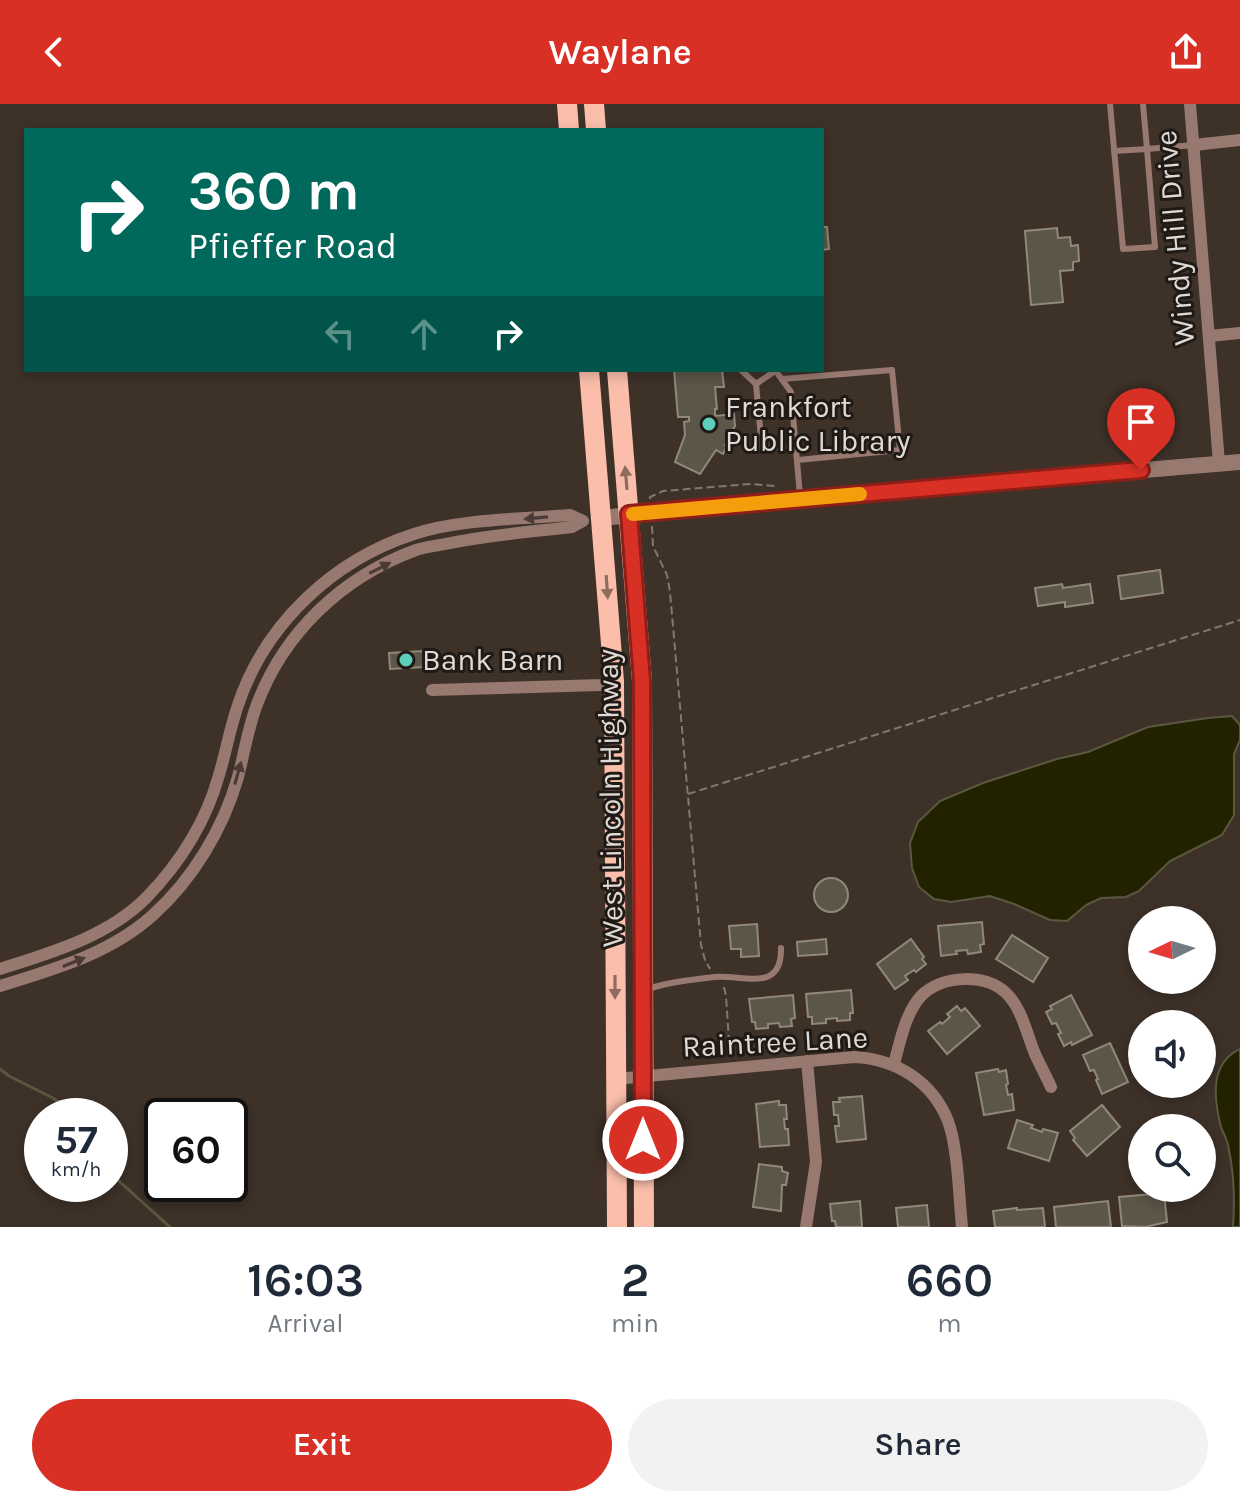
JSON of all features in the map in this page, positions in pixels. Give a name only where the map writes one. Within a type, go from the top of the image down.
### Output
[{"type":"main road","points":[[567,104],[569,128]]},
{"type":"main road","points":[[594,104],[596,128]]},
{"type":"main road","name":"West Lincoln Highway","points":[[589,372],[593,519],[614,681],[617,1227]]},
{"type":"main road","name":"West Lincoln Highway","points":[[617,372],[642,681],[644,1227]]},
{"type":"street","name":"Windy Hill Drive","points":[[1190,104],[1219,463]]},
{"type":"street","points":[[1194,145],[1240,140]]},
{"type":"street","points":[[1209,336],[1240,333]]},
{"type":"street","points":[[0,986],[84,958],[117,941],[152,916],[175,892],[207,851],[227,809],[255,709],[270,674],[290,642],[314,614],[346,586],[417,550],[463,540],[572,527],[593,519],[629,514],[1240,462]]},
{"type":"street","points":[[0,969],[77,942],[113,923],[144,900],[170,872],[205,816],[250,674],[287,619],[312,592],[343,568],[364,555],[415,533],[457,525],[570,515],[593,519]]},
{"type":"street","points":[[432,690],[602,685],[614,681]]},
{"type":"street","points":[[894,1064],[905,1024],[922,995],[958,979],[976,978],[1006,992],[1015,1005],[1051,1087]]},
{"type":"street","name":"Raintree Lane","points":[[616,1079],[854,1057],[894,1064],[929,1090],[948,1121],[962,1227]]},
{"type":"street","points":[[806,1227],[816,1162],[807,1061]]},
{"type":"lane","points":[[1110,104],[1123,249],[1155,247],[1143,104]]},
{"type":"lane","points":[[1114,151],[1194,145]]},
{"type":"lane","points":[[782,379],[892,370],[900,450],[798,460]]},
{"type":"lane","points":[[743,372],[756,384],[762,449],[796,445]]},
{"type":"lane","points":[[756,384],[774,372]]},
{"type":"lane","points":[[776,372],[791,392],[800,499]]},
{"type":"lane","points":[[642,991],[717,977],[758,980],[773,974],[781,963],[781,948]]},
{"type":"path","points":[[650,497],[663,491],[750,484],[775,486]]},
{"type":"path","points":[[653,546],[667,575],[670,592],[701,945],[705,960],[726,996],[731,1069]]},
{"type":"path","points":[[688,794],[1240,620]]},
{"type":"shaded area","points":[[1232,716],[1240,725],[1240,740],[1234,754],[1234,815],[1222,835],[1170,861],[1139,891],[1126,897],[1101,898],[1086,905],[1067,921],[1050,920],[990,896],[951,902],[934,899],[919,887],[912,868],[910,843],[918,822],[940,801],[983,783],[1088,752],[1148,727]]},
{"type":"shaded area","points":[[1240,1049],[1240,1227],[1233,1227],[1232,1165],[1216,1094],[1219,1073],[1230,1056]]},
{"type":"building","points":[[824,227],[827,227],[829,249],[824,250]]},
{"type":"building","points":[[1057,228],[1058,238],[1070,237],[1071,246],[1078,245],[1079,261],[1073,262],[1073,270],[1060,271],[1063,302],[1031,305],[1025,231]]},
{"type":"building","name":"Frankfort Public Library","points":[[674,372],[722,372],[724,387],[715,387],[715,416],[734,414],[735,426],[723,454],[716,450],[700,474],[675,462],[685,435],[684,422],[689,421],[689,417],[678,417]]},
{"type":"building","points":[[1160,570],[1163,593],[1121,599],[1118,576]]},
{"type":"building","points":[[1062,584],[1063,588],[1090,584],[1093,603],[1065,607],[1065,602],[1038,606],[1035,588]]},
{"type":"building","name":"Bank Barn","points":[[423,651],[424,667],[390,669],[389,653]]},
{"type":"building","points":[[831,878],[843,883],[848,895],[843,907],[831,912],[819,907],[814,895],[819,883]]},
{"type":"building","points":[[982,922],[984,944],[980,945],[981,952],[968,954],[967,950],[956,951],[957,954],[941,956],[938,926]]},
{"type":"building","points":[[757,924],[759,956],[741,957],[741,949],[731,949],[729,926]]},
{"type":"building","points":[[1012,935],[1048,958],[1033,982],[996,959]]},
{"type":"building","points":[[826,939],[827,954],[798,956],[797,942]]},
{"type":"building","points":[[911,939],[926,964],[905,976],[908,980],[895,989],[877,964]]},
{"type":"building","points":[[851,990],[853,1013],[850,1013],[850,1020],[826,1019],[826,1023],[812,1024],[812,1017],[808,1017],[806,994]]},
{"type":"building","points":[[793,995],[795,1018],[791,1019],[792,1026],[780,1027],[779,1023],[756,1029],[749,999]]},
{"type":"building","points":[[1071,995],[1092,1035],[1064,1046],[1056,1023],[1052,1024],[1046,1012],[1052,1009],[1050,1006]]},
{"type":"building","points":[[957,1006],[961,1011],[965,1008],[980,1026],[947,1054],[928,1031],[940,1022],[942,1024],[950,1017],[947,1014]]},
{"type":"building","points":[[1110,1043],[1128,1082],[1102,1094],[1094,1070],[1090,1071],[1083,1055]]},
{"type":"building","points":[[998,1069],[999,1072],[1006,1070],[1008,1095],[1012,1094],[1014,1110],[984,1115],[976,1073]]},
{"type":"building","points":[[862,1096],[866,1139],[837,1142],[835,1126],[839,1126],[838,1115],[834,1115],[833,1102],[840,1102],[839,1098]]},
{"type":"building","points":[[779,1101],[779,1105],[786,1105],[787,1119],[784,1119],[789,1145],[760,1147],[756,1104]]},
{"type":"building","points":[[1102,1105],[1120,1127],[1087,1156],[1073,1140],[1075,1138],[1070,1131]]},
{"type":"building","points":[[1017,1120],[1033,1125],[1031,1128],[1042,1132],[1043,1129],[1058,1133],[1049,1161],[1008,1148]]},
{"type":"building","points":[[759,1164],[782,1167],[782,1171],[788,1173],[786,1185],[782,1185],[781,1211],[753,1207]]},
{"type":"building","points":[[1128,1196],[1128,1202],[1165,1202],[1167,1222],[1145,1227],[1122,1226],[1119,1197]]},
{"type":"building","points":[[860,1201],[862,1227],[836,1227],[830,1204]]},
{"type":"building","points":[[1108,1201],[1111,1227],[1056,1227],[1054,1207]]},
{"type":"building","points":[[927,1205],[929,1227],[898,1227],[896,1208]]},
{"type":"building","points":[[1043,1208],[1045,1227],[995,1227],[993,1211]]},
{"type":"waterway","points":[[0,1069],[53,1098]]},
{"type":"waterway","points":[[128,1189],[170,1227]]},
{"type":"slow traffic","points":[[633,514],[860,494]]},
{"type":"place","name":"Frankfort Public Library","points":[[709,424]]},
{"type":"place","name":"Bank Barn","points":[[406,660]]},
{"type":"route","points":[[643,1140],[642,681],[629,514],[1141,470]]}]
